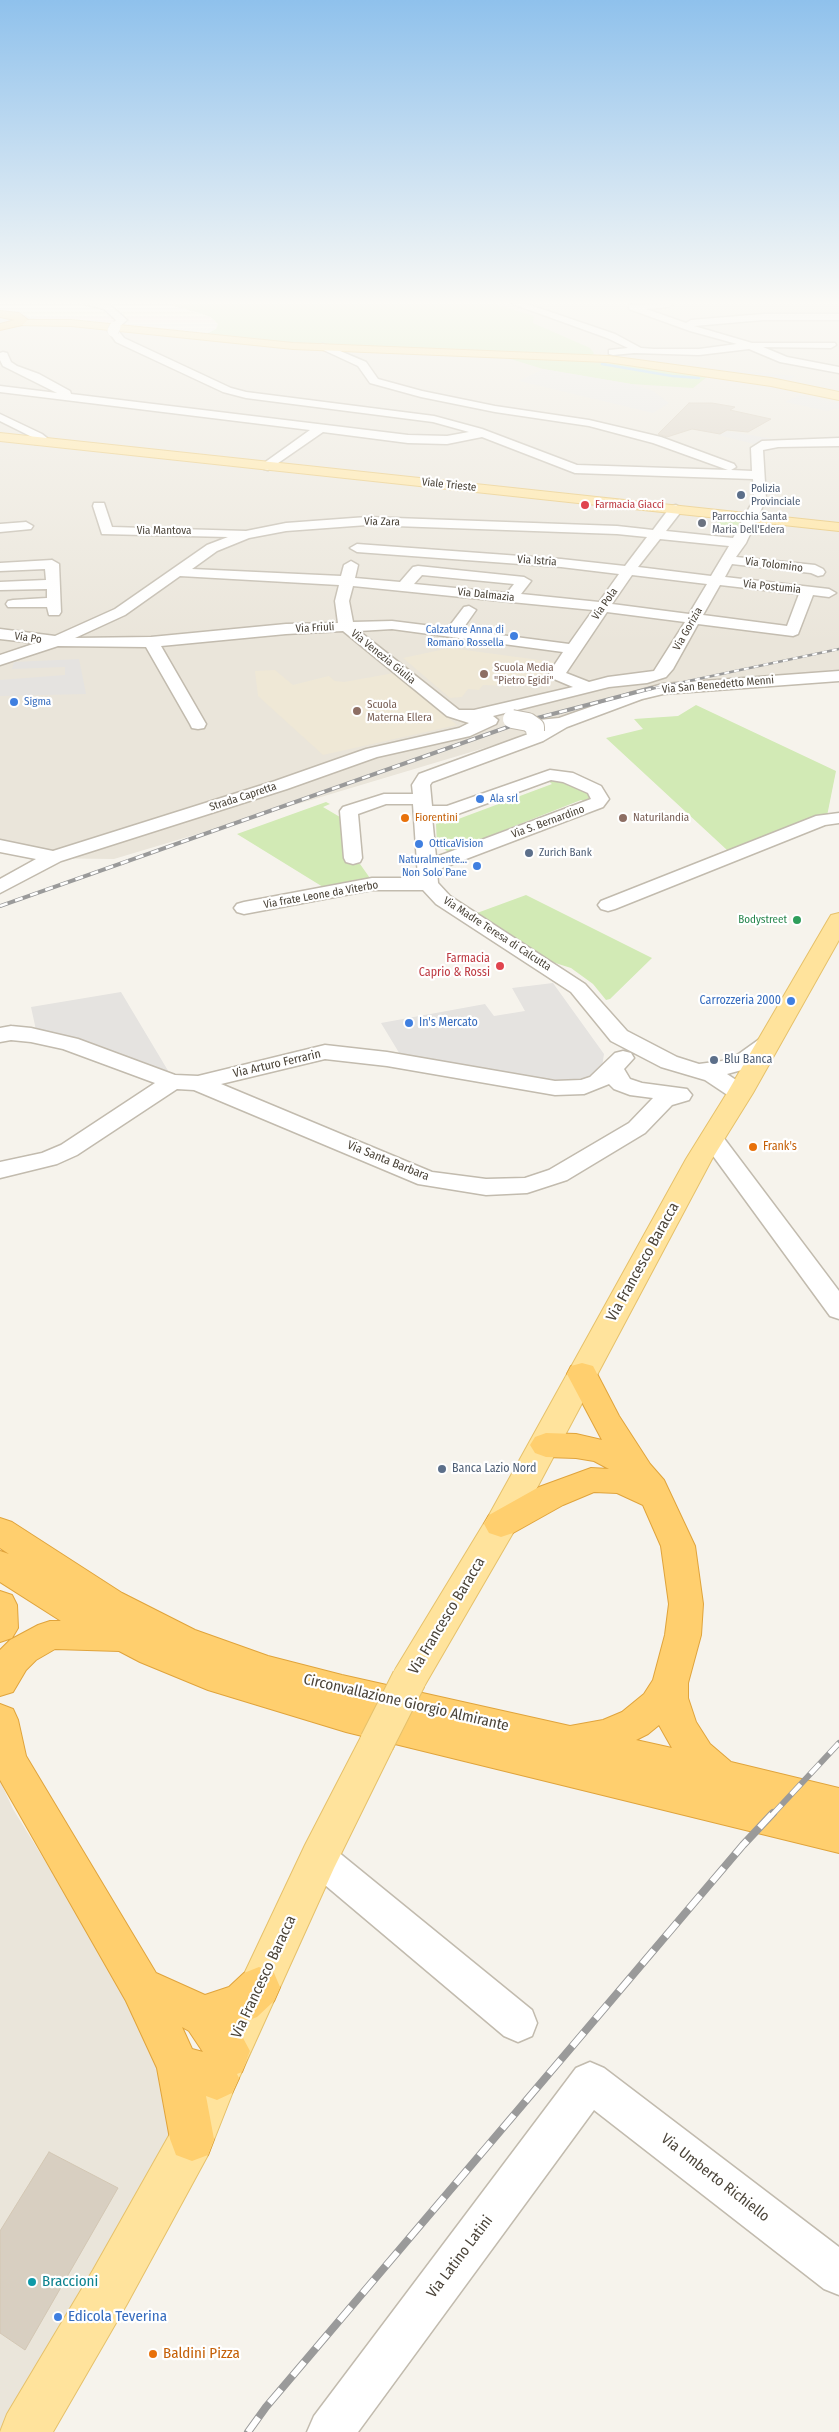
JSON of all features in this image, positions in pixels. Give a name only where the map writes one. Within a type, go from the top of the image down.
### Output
[{"type":"highway","points":[[547,1737],[585,1739],[620,1731],[647,1715],[664,1694],[670,1683],[683,1635],[686,1604],[678,1546],[635,1483],[582,1374]]},
{"type":"highway","points":[[546,1444],[635,1483]]},
{"type":"highway","points":[[502,1524],[570,1487],[591,1480],[635,1483]]},
{"type":"highway","name":"Circonvallazione Giorgio Almirante","points":[[0,1531],[110,1604],[182,1640],[285,1675],[722,1776],[839,1805]]},
{"type":"highway","name":"Circonvallazione Giorgio Almirante","points":[[0,1564],[61,1605],[128,1639],[221,1679],[346,1716],[839,1836]]},
{"type":"highway","points":[[0,1605],[0,1628]]},
{"type":"highway","points":[[0,1681],[13,1660],[23,1650],[50,1635],[128,1639]]},
{"type":"highway","points":[[670,1683],[670,1698],[679,1728],[697,1755],[722,1776]]},
{"type":"highway","points":[[0,1720],[8,1759],[141,1987],[207,2067],[228,2051],[204,2016],[141,1987]]},
{"type":"highway","points":[[204,2016],[242,2002],[259,1986]]},
{"type":"main road","name":"Viale Trieste","points":[[0,437],[839,527]]},
{"type":"main road","name":"Via Francesco Baracca","points":[[24,2432],[110,2287],[192,2140],[207,2067],[259,1986],[319,1858],[409,1679],[502,1524],[712,1138],[740,1093],[839,920]]},
{"type":"street","points":[[3,417],[38,436],[41,438],[39,441]]},
{"type":"street","points":[[235,417],[435,441],[483,433]]},
{"type":"street","points":[[422,417],[483,433],[575,469],[704,465],[727,466],[759,475]]},
{"type":"street","points":[[552,417],[589,423],[657,440],[704,465],[759,475]]},
{"type":"street","points":[[268,466],[322,428]]},
{"type":"street","points":[[516,445],[533,441]]},
{"type":"street","name":"Via Gorizia","points":[[532,720],[587,687],[608,682],[648,678],[660,674],[665,669],[730,560],[760,500],[756,448],[766,444],[778,443],[839,442]]},
{"type":"street","name":"Via Mantova","points":[[99,506],[107,531],[235,532],[246,535]]},
{"type":"street","name":"Via Pola","points":[[587,687],[565,679],[557,673],[629,570],[676,509]]},
{"type":"street","name":"Via Zara","points":[[55,642],[125,609],[212,548],[246,535],[294,526],[367,521],[617,530],[739,543]]},
{"type":"street","name":"Via Venezia Giulia","points":[[367,521],[346,581],[342,601],[346,626],[352,633],[456,714],[470,719],[490,720]]},
{"type":"street","points":[[0,528],[26,526]]},
{"type":"street","points":[[550,562],[558,544],[586,546],[576,564]]},
{"type":"street","name":"Via Istria","points":[[357,548],[576,564],[716,581]]},
{"type":"street","name":"Via Tolomino","points":[[730,560],[815,569],[818,572]]},
{"type":"street","points":[[0,567],[52,564],[54,607],[12,604]]},
{"type":"street","points":[[404,587],[418,570],[524,581],[511,598]]},
{"type":"street","name":"Via Dalmazia","points":[[177,572],[346,581],[602,608],[794,631],[807,591]]},
{"type":"street","points":[[454,592],[467,575]]},
{"type":"street","name":"Via Postumia","points":[[716,581],[829,593]]},
{"type":"street","points":[[0,586],[54,584]]},
{"type":"street","points":[[453,632],[469,610]]},
{"type":"street","name":"Via Friuli","points":[[55,642],[151,642],[346,626],[392,626],[453,632],[574,649]]},
{"type":"street","name":"Via Po","points":[[0,634],[55,642]]},
{"type":"street","points":[[0,660],[55,642]]},
{"type":"street","points":[[151,642],[198,724]]},
{"type":"street","name":"Via San Benedetto Menni","points":[[532,720],[561,723],[636,696],[663,689],[839,676]]},
{"type":"street","points":[[456,714],[532,720]]},
{"type":"street","points":[[490,720],[532,720]]},
{"type":"street","name":"Strada Capretta","points":[[54,857],[74,850],[83,839],[111,822],[141,812],[231,789],[293,781],[372,753],[464,732],[490,720]]},
{"type":"street","points":[[428,875],[421,785],[431,774],[520,742],[532,720]]},
{"type":"street","name":"Via S. Bernardino","points":[[423,805],[450,811],[550,775],[567,777],[595,790],[600,799],[596,804],[428,875]]},
{"type":"street","points":[[353,858],[349,811],[384,799],[423,805]]},
{"type":"street","points":[[608,905],[822,820],[839,818]]},
{"type":"street","points":[[0,846],[54,857]]},
{"type":"street","points":[[0,887],[54,857]]},
{"type":"street","name":"Via frate Leone da Viterbo","points":[[244,908],[428,875]]},
{"type":"street","name":"Via Madre Teresa di Calcutta","points":[[428,875],[444,900],[578,988],[619,1036]]},
{"type":"street","name":"Via Arturo Ferrarin","points":[[0,1035],[11,1033],[31,1034],[70,1044],[172,1082],[198,1083],[332,1052],[387,1059],[555,1088],[584,1087],[598,1082],[616,1064]]},
{"type":"street","points":[[663,1059],[619,1036],[616,1064],[644,1055],[663,1059],[700,1070],[726,1082],[740,1093]]},
{"type":"street","points":[[700,1070],[724,1068],[740,1063],[768,1043]]},
{"type":"street","name":"Via Santa Barbara","points":[[198,1083],[427,1179],[486,1187],[528,1185],[558,1175],[637,1128],[664,1100],[681,1095],[630,1088],[617,1080],[616,1064]]},
{"type":"street","points":[[0,1172],[6,1168],[49,1159],[69,1150],[172,1082]]},
{"type":"street","points":[[712,1138],[839,1310]]},
{"type":"street","points":[[319,1858],[518,2023]]},
{"type":"street","name":"Via Umberto Richiello","points":[[590,2082],[839,2274]]},
{"type":"street","name":"Via Latino Latini","points":[[330,2432],[590,2082]]},
{"type":"shaded area","points":[[0,417],[839,417],[839,523],[0,435]]},
{"type":"shaded area","points":[[727,431],[779,440],[758,445],[718,435]]},
{"type":"shaded area","points":[[0,440],[839,531],[839,680],[668,693],[114,859],[27,858],[0,853]]},
{"type":"shaded area","name":"Scuola Media \"Pietro Egidi\"","points":[[450,648],[554,662],[544,672],[548,676],[542,680],[520,681],[510,686],[483,685],[479,690],[468,689],[462,697],[450,698],[403,658]]},
{"type":"shaded area","points":[[79,659],[86,694],[0,696],[0,680],[65,675],[65,667],[12,669],[14,662]]},
{"type":"shaded area","name":"Scuola Materna Ellera","points":[[275,670],[293,685],[329,676],[335,681],[344,682],[394,673],[457,725],[323,755],[258,696],[255,671]]},
{"type":"shaded area","points":[[553,983],[604,1054],[602,1067],[591,1076],[579,1080],[556,1081],[401,1056],[381,1023],[485,1004],[494,1016],[525,1011],[512,988]]},
{"type":"shaded area","points":[[121,992],[170,1074],[36,1030],[31,1007]]},
{"type":"shaded area","points":[[0,1781],[13,1809],[127,1994],[175,2095],[171,2151],[6,2432],[0,2432]]},
{"type":"green space","points":[[720,518],[741,520],[734,534],[712,532]]},
{"type":"green space","points":[[696,705],[836,771],[827,816],[755,845],[727,850],[606,738],[643,729],[634,719],[678,716]]},
{"type":"green space","points":[[556,779],[592,793],[592,799],[587,802],[581,800],[461,847],[462,851],[447,851],[437,845],[436,824],[441,822],[445,824],[552,784],[547,780]]},
{"type":"green space","points":[[326,802],[330,804],[323,807],[345,820],[342,821],[346,863],[360,864],[372,881],[323,887],[237,834]]},
{"type":"green space","points":[[526,895],[652,958],[610,999],[606,1000],[593,984],[571,968],[552,962],[477,913]]},
{"type":"building","points":[[675,417],[771,419],[748,432],[727,430],[720,434],[692,429],[667,437],[658,434]]},
{"type":"building","name":"Braccioni","points":[[49,2152],[118,2188],[25,2350],[0,2333],[0,2231]]},
{"type":"railway","points":[[646,690],[839,649]]},
{"type":"railway","points":[[0,906],[522,722],[652,688]]},
{"type":"railway","points":[[772,1815],[839,1743]]},
{"type":"railway","points":[[248,2432],[266,2407],[743,1845],[773,1813]]},
{"type":"place","name":"Polizia Provinciale","points":[[741,495]]},
{"type":"place","name":"Farmacia Giacci","points":[[585,505]]},
{"type":"place","name":"Parrocchia Santa Maria Dell'Edera","points":[[702,523]]},
{"type":"place","name":"Calzature Anna di Romano Rossella","points":[[514,636]]},
{"type":"place","name":"Scuola Media \"Pietro Egidi\"","points":[[484,674]]},
{"type":"place","name":"Sigma","points":[[14,702]]},
{"type":"place","name":"Scuola Materna Ellera","points":[[357,711]]},
{"type":"place","name":"Ala srl","points":[[480,799]]},
{"type":"place","name":"Fiorentini","points":[[405,818]]},
{"type":"place","name":"Naturilandia","points":[[623,818]]},
{"type":"place","name":"OtticaVision","points":[[419,844]]},
{"type":"place","name":"Zurich Bank","points":[[529,853]]},
{"type":"place","name":"Naturalmente... Non Solo Pane","points":[[477,866]]},
{"type":"place","name":"Bodystreet","points":[[797,920]]},
{"type":"place","name":"Farmacia Caprio & Rossi","points":[[500,966]]},
{"type":"place","name":"Carrozzeria 2000","points":[[791,1001]]},
{"type":"place","name":"In's Mercato","points":[[409,1023]]},
{"type":"place","name":"Blu Banca","points":[[714,1060]]},
{"type":"place","name":"Frank's","points":[[753,1147]]},
{"type":"place","name":"Banca Lazio Nord","points":[[442,1469]]},
{"type":"place","name":"Braccioni","points":[[32,2282]]},
{"type":"place","name":"Edicola Teverina","points":[[58,2317]]},
{"type":"place","name":"Baldini Pizza","points":[[153,2354]]}]
